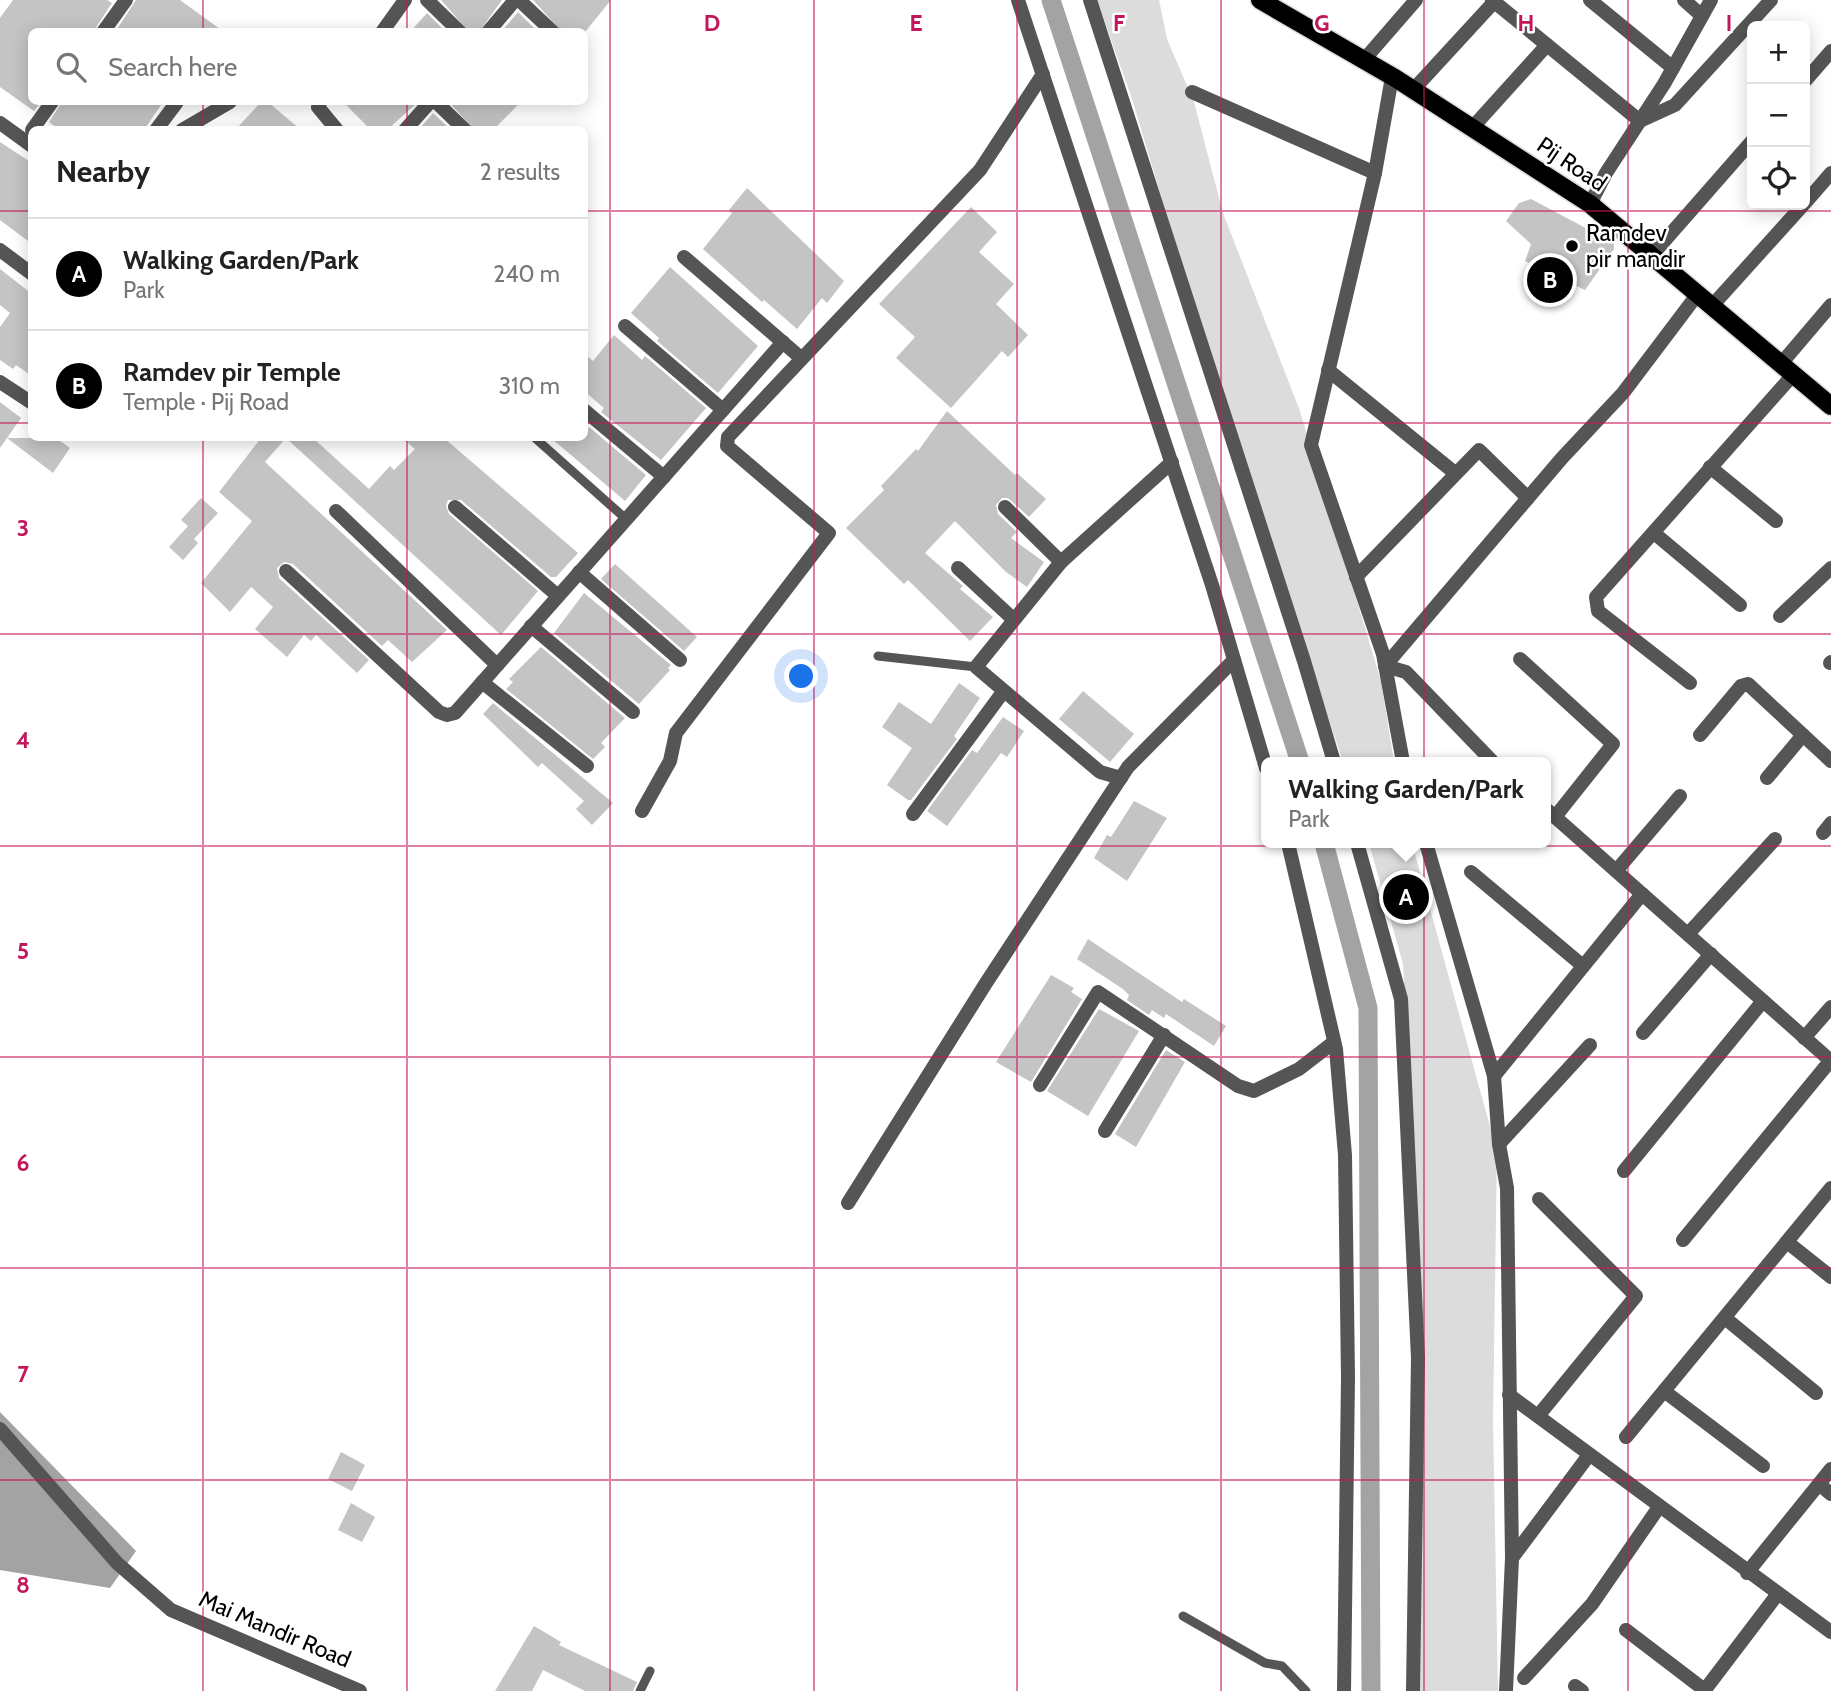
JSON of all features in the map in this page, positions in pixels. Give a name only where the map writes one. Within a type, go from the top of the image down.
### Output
[{"type":"main road","name":"Pij Road","points":[[1266,2],[1413,90],[1590,204],[1831,406]]},
{"type":"street","points":[[106,28],[126,0]]},
{"type":"street","points":[[385,28],[405,0]]},
{"type":"street","points":[[427,0],[456,28]]},
{"type":"street","points":[[492,28],[517,0],[548,28]]},
{"type":"street","points":[[1018,0],[1172,462],[1263,757]]},
{"type":"street","points":[[1090,0],[1304,661],[1333,757]]},
{"type":"street","points":[[1363,61],[1416,0]]},
{"type":"street","points":[[1590,0],[1673,68]]},
{"type":"street","points":[[1684,0],[1702,16]]},
{"type":"street","points":[[1590,204],[1711,0]]},
{"type":"street","points":[[1640,121],[1675,105],[1771,0]]},
{"type":"street","points":[[1413,90],[1493,1],[1640,121]]},
{"type":"street","points":[[1472,128],[1547,45]]},
{"type":"street","points":[[1810,75],[1831,51]]},
{"type":"street","points":[[642,811],[670,761],[676,733],[830,533],[725,442],[980,170],[1043,74]]},
{"type":"street","points":[[1392,77],[1375,173],[1311,445],[1385,666],[1402,757]]},
{"type":"street","points":[[1192,92],[1375,173]]},
{"type":"street","points":[[36,126],[50,105]]},
{"type":"street","points":[[159,126],[175,105]]},
{"type":"street","points":[[189,126],[225,105]]},
{"type":"street","points":[[319,105],[322,115],[333,126]]},
{"type":"street","points":[[409,126],[427,105]]},
{"type":"street","points":[[439,105],[461,126]]},
{"type":"street","points":[[0,123],[28,135]]},
{"type":"street","points":[[1652,255],[1747,147]]},
{"type":"street","points":[[1810,197],[1831,173]]},
{"type":"street","points":[[1385,666],[1528,498],[1704,301],[1798,210]]},
{"type":"street","points":[[0,250],[28,271]]},
{"type":"street","points":[[684,257],[801,358]]},
{"type":"street","points":[[1690,682],[1598,611],[1596,597],[1710,467],[1786,370],[1831,305]]},
{"type":"street","points":[[625,326],[723,410]]},
{"type":"street","points":[[286,571],[439,712],[447,715],[455,713],[783,342]]},
{"type":"street","points":[[1328,370],[1455,473]]},
{"type":"street","points":[[0,382],[28,400]]},
{"type":"street","points":[[588,413],[664,477]]},
{"type":"street","points":[[1356,577],[1479,450],[1528,498]]},
{"type":"street","points":[[1121,778],[1100,772],[976,667],[1012,618],[1061,562],[1172,462]]},
{"type":"street","points":[[1710,467],[1776,521]]},
{"type":"street","points":[[455,507],[558,596]]},
{"type":"street","points":[[1005,507],[1061,562]]},
{"type":"street","points":[[336,511],[497,665]]},
{"type":"street","points":[[1654,533],[1740,605]]},
{"type":"street","points":[[958,568],[1012,618]]},
{"type":"street","points":[[1780,616],[1831,568]]},
{"type":"street","points":[[579,572],[680,660]]},
{"type":"street","points":[[531,626],[634,712]]},
{"type":"street","points":[[1520,659],[1613,744],[1551,812]]},
{"type":"street","points":[[848,1203],[986,983],[1121,778],[1138,755],[1234,660]]},
{"type":"street","points":[[1385,666],[1406,672],[1488,757]]},
{"type":"street","points":[[482,682],[587,766]]},
{"type":"street","points":[[1699,735],[1745,684],[1831,761]]},
{"type":"street","points":[[913,814],[1003,692]]},
{"type":"street","points":[[1767,778],[1803,735]]},
{"type":"street","points":[[1616,871],[1680,796]]},
{"type":"street","points":[[1551,814],[1831,1061],[1682,1240]]},
{"type":"street","points":[[1688,934],[1775,839]]},
{"type":"street","points":[[1289,848],[1334,1042],[1346,1167],[1348,1377],[1344,1691]]},
{"type":"street","points":[[1358,848],[1401,999],[1418,1358],[1413,1691]]},
{"type":"street","points":[[1427,848],[1494,1076],[1499,1144],[1507,1188],[1512,1558],[1506,1691]]},
{"type":"street","points":[[1471,872],[1583,966]]},
{"type":"street","points":[[1494,1076],[1642,894]]},
{"type":"street","points":[[1643,1033],[1711,954]]},
{"type":"street","points":[[1040,1085],[1098,992],[1238,1086],[1254,1091],[1298,1069],[1334,1042]]},
{"type":"street","points":[[1624,1171],[1763,1001]]},
{"type":"street","points":[[1804,1038],[1831,1007]]},
{"type":"street","points":[[1105,1131],[1164,1035]]},
{"type":"street","points":[[1499,1144],[1590,1045]]},
{"type":"street","points":[[1626,1437],[1831,1188]]},
{"type":"street","points":[[1538,1416],[1636,1296],[1539,1199]]},
{"type":"street","points":[[1787,1242],[1831,1277]]},
{"type":"street","points":[[1725,1318],[1816,1393]]},
{"type":"street","points":[[1664,1391],[1763,1466]]},
{"type":"street","points":[[1509,1395],[1747,1573],[1831,1632]]},
{"type":"street","name":"Mai Mandir Road","points":[[0,1429],[117,1563],[171,1610],[360,1691]]},
{"type":"street","points":[[1512,1558],[1589,1455]]},
{"type":"street","points":[[1747,1573],[1831,1469]]},
{"type":"street","points":[[1819,1484],[1831,1494]]},
{"type":"street","points":[[1524,1678],[1592,1604],[1659,1507]]},
{"type":"street","points":[[1626,1630],[1705,1691],[1777,1595]]},
{"type":"lane","points":[[538,441],[626,519]]},
{"type":"lane","points":[[878,656],[976,667]]},
{"type":"lane","points":[[1183,1616],[1265,1663],[1282,1666],[1306,1691]]},
{"type":"lane","points":[[640,1691],[650,1671]]},
{"type":"shaded area","points":[[1097,0],[1159,0],[1167,39],[1194,102],[1223,213],[1300,411],[1381,681],[1393,757],[1341,757],[1224,406],[1132,99]]},
{"type":"shaded area","points":[[1370,848],[1413,848],[1497,1152],[1493,1419],[1498,1691],[1418,1691],[1414,1172],[1403,964]]},
{"type":"shaded area","points":[[0,1412],[136,1551],[110,1588],[0,1570]]},
{"type":"building","points":[[13,0],[107,0],[112,3],[96,28],[28,28],[28,105],[39,105],[34,111],[0,87],[0,18]]},
{"type":"building","points":[[136,0],[180,0],[218,28],[118,28]]},
{"type":"building","points":[[441,0],[502,0],[482,28],[466,28]]},
{"type":"building","points":[[533,0],[611,0],[588,28],[558,28]]},
{"type":"building","points":[[518,12],[534,28],[504,28]]},
{"type":"building","points":[[427,13],[442,28],[414,28]]},
{"type":"building","points":[[60,105],[161,105],[147,126],[54,126],[49,122]]},
{"type":"building","points":[[258,105],[272,105],[296,126],[239,126]]},
{"type":"building","points":[[346,105],[415,105],[391,126],[367,126]]},
{"type":"building","points":[[452,105],[518,105],[497,126],[470,126]]},
{"type":"building","points":[[433,113],[447,126],[422,126]]},
{"type":"building","points":[[0,142],[28,160],[28,241],[0,220]]},
{"type":"building","points":[[747,188],[844,281],[827,303],[822,298],[797,329],[764,300],[762,302],[703,249],[732,213],[729,210]]},
{"type":"building","name":"Ramdev pir mandir","points":[[1531,199],[1614,243],[1614,249],[1585,290],[1525,261],[1531,244],[1506,221],[1519,203]]},
{"type":"building","points":[[971,207],[997,232],[979,252],[1014,284],[996,304],[1028,335],[1008,357],[1002,351],[951,408],[896,358],[915,337],[879,304]]},
{"type":"building","points":[[670,267],[758,346],[718,393],[657,341],[659,338],[631,313]]},
{"type":"building","points":[[0,269],[28,291],[28,373],[16,365],[13,369],[0,360],[0,327],[10,313],[0,305]]},
{"type":"building","points":[[614,335],[642,360],[645,356],[706,408],[661,460],[601,412],[604,408],[588,394],[588,357],[593,361]]},
{"type":"building","points":[[0,402],[21,418],[0,448]]},
{"type":"building","points":[[947,411],[1015,475],[1017,473],[1046,499],[1029,517],[1008,498],[1002,498],[996,505],[998,514],[1017,532],[1011,538],[1044,562],[1027,587],[1006,572],[955,521],[925,553],[963,586],[960,589],[993,617],[970,641],[908,580],[904,584],[846,528],[884,490],[881,486],[916,449],[918,451]]},
{"type":"building","points":[[589,427],[646,475],[625,501],[555,441],[588,441]]},
{"type":"building","points":[[7,438],[60,441],[70,448],[53,473]]},
{"type":"building","points":[[259,441],[283,441],[265,462],[447,630],[412,662],[388,640],[382,646],[293,564],[284,562],[277,568],[279,578],[369,660],[357,673],[316,635],[311,641],[304,635],[287,657],[255,629],[273,607],[251,587],[230,612],[201,583],[252,521],[219,492]]},
{"type":"building","points":[[289,441],[316,441],[369,489],[390,466],[394,470],[415,449],[406,441],[447,441],[578,553],[556,577],[551,577],[461,500],[448,500],[446,506],[449,514],[538,591],[501,635]]},
{"type":"building","points":[[201,498],[218,513],[194,539],[198,543],[183,560],[169,547],[188,526],[181,520]]},
{"type":"building","points":[[615,564],[697,637],[684,651],[601,579]]},
{"type":"building","points":[[584,593],[671,665],[668,668],[670,670],[639,704],[554,633]]},
{"type":"building","points":[[541,647],[625,718],[601,743],[605,747],[593,759],[506,689],[513,682],[509,679]]},
{"type":"building","points":[[959,683],[980,698],[954,736],[957,739],[911,800],[908,800],[887,785],[912,748],[882,727],[899,702],[931,724]]},
{"type":"building","points":[[1083,691],[1134,734],[1110,762],[1059,719]]},
{"type":"building","points":[[493,703],[613,803],[592,825],[576,809],[584,801],[542,763],[538,767],[483,714]]},
{"type":"building","points":[[1003,717],[1024,731],[1007,757],[1001,753],[947,826],[927,811],[972,750],[977,753]]},
{"type":"building","points":[[1134,801],[1167,818],[1127,881],[1094,858],[1107,835],[1111,837]]},
{"type":"building","points":[[1088,939],[1182,1002],[1184,999],[1226,1026],[1214,1046],[1166,1014],[1164,1018],[1152,1010],[1149,1015],[1127,1000],[1129,995],[1123,989],[1077,959]]},
{"type":"building","points":[[1051,975],[1074,988],[1071,992],[1082,999],[1031,1082],[996,1062]]},
{"type":"building","points":[[1099,1009],[1139,1031],[1088,1116],[1047,1091]]},
{"type":"building","points":[[1166,1050],[1185,1062],[1136,1147],[1115,1134]]},
{"type":"building","points":[[341,1452],[365,1465],[352,1491],[328,1479]]},
{"type":"building","points":[[351,1503],[375,1517],[362,1542],[338,1530]]},
{"type":"building","points":[[534,1626],[561,1642],[559,1645],[637,1682],[633,1691],[585,1691],[543,1670],[532,1691],[495,1691]]},
{"type":"waterway","points":[[1051,0],[1298,757]]},
{"type":"waterway","points":[[1325,848],[1368,1008],[1371,1691]]},
{"type":"place","name":"Ramdev pir mandir","points":[[1572,246]]},
{"type":"place","name":"Ramdev pir Temple","points":[[1550,280]]},
{"type":"place","name":"Walking Garden/Park","points":[[1406,897]]}]
